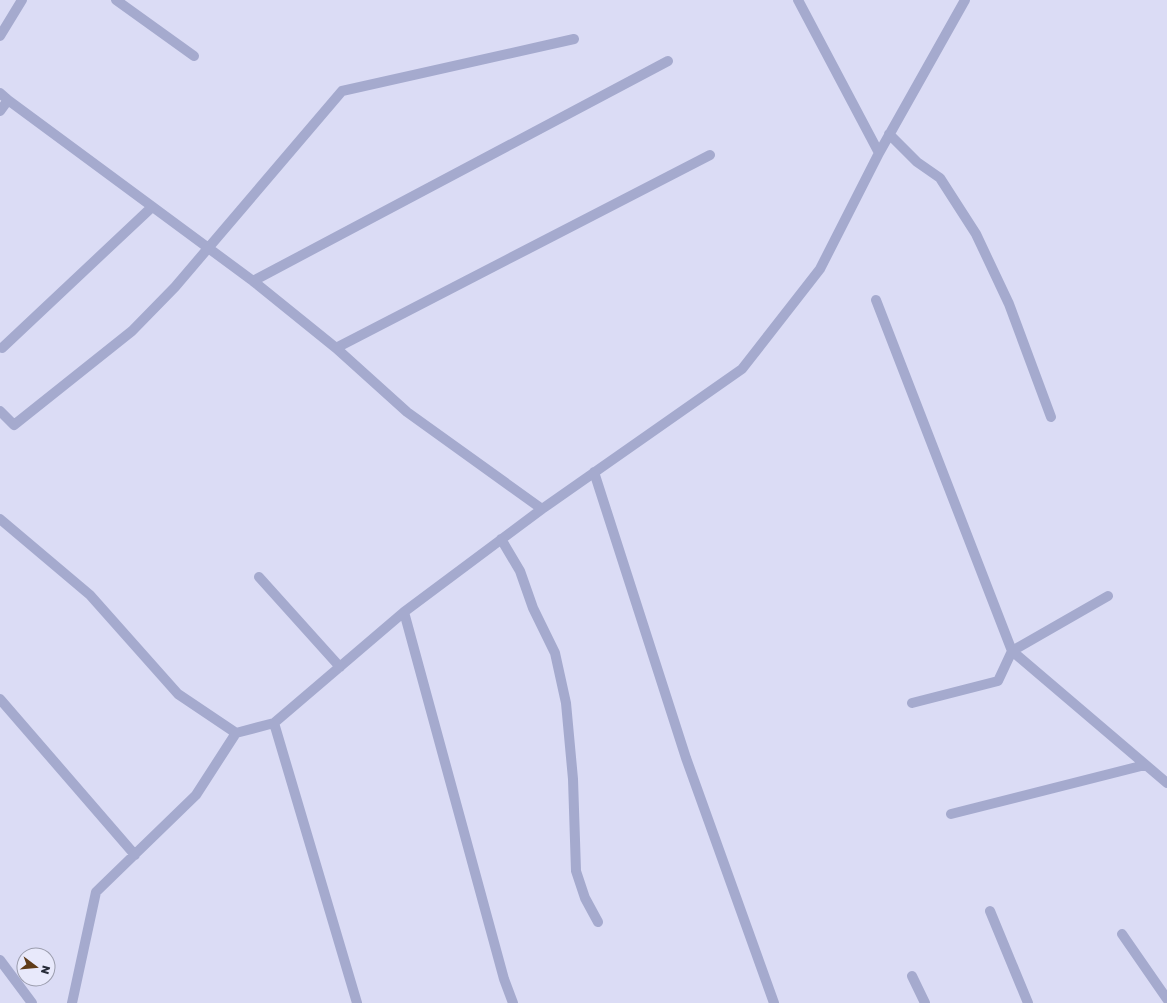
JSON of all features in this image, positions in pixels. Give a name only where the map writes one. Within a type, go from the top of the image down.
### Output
[{"type":"street","points":[[0,36],[22,0]]},
{"type":"street","points":[[116,0],[194,56]]},
{"type":"street","points":[[798,0],[879,153]]},
{"type":"street","points":[[72,1003],[96,892],[196,795],[236,733],[274,723],[404,612],[542,509],[742,369],[820,269],[889,134],[965,0]]},
{"type":"street","points":[[0,412],[14,425],[132,331],[175,287],[342,91],[574,39]]},
{"type":"street","points":[[253,281],[668,61]]},
{"type":"street","points":[[0,93],[253,281],[336,348],[407,412],[542,509]]},
{"type":"street","points":[[0,111],[8,100]]},
{"type":"street","points":[[889,134],[917,162],[940,178],[976,234],[1009,304],[1050,417]]},
{"type":"street","points":[[336,348],[710,155]]},
{"type":"street","points":[[2,348],[152,207]]},
{"type":"street","points":[[876,300],[1012,651],[1167,783]]},
{"type":"street","points":[[594,472],[686,758],[774,1003]]},
{"type":"street","points":[[0,519],[90,595],[178,694],[236,733]]},
{"type":"street","points":[[501,539],[520,571],[533,608],[555,653],[566,704],[573,771],[576,871],[585,898],[598,922]]},
{"type":"street","points":[[259,577],[340,666]]},
{"type":"street","points":[[912,703],[998,681],[1012,651],[1108,596]]},
{"type":"street","points":[[404,612],[504,979],[513,1003]]},
{"type":"street","points":[[0,699],[135,855]]},
{"type":"street","points":[[274,723],[358,1003]]},
{"type":"street","points":[[951,814],[1145,765]]},
{"type":"street","points":[[990,911],[1028,1003]]},
{"type":"street","points":[[1122,934],[1167,999]]},
{"type":"street","points":[[0,960],[32,1003]]},
{"type":"street","points":[[912,976],[925,1003]]}]
